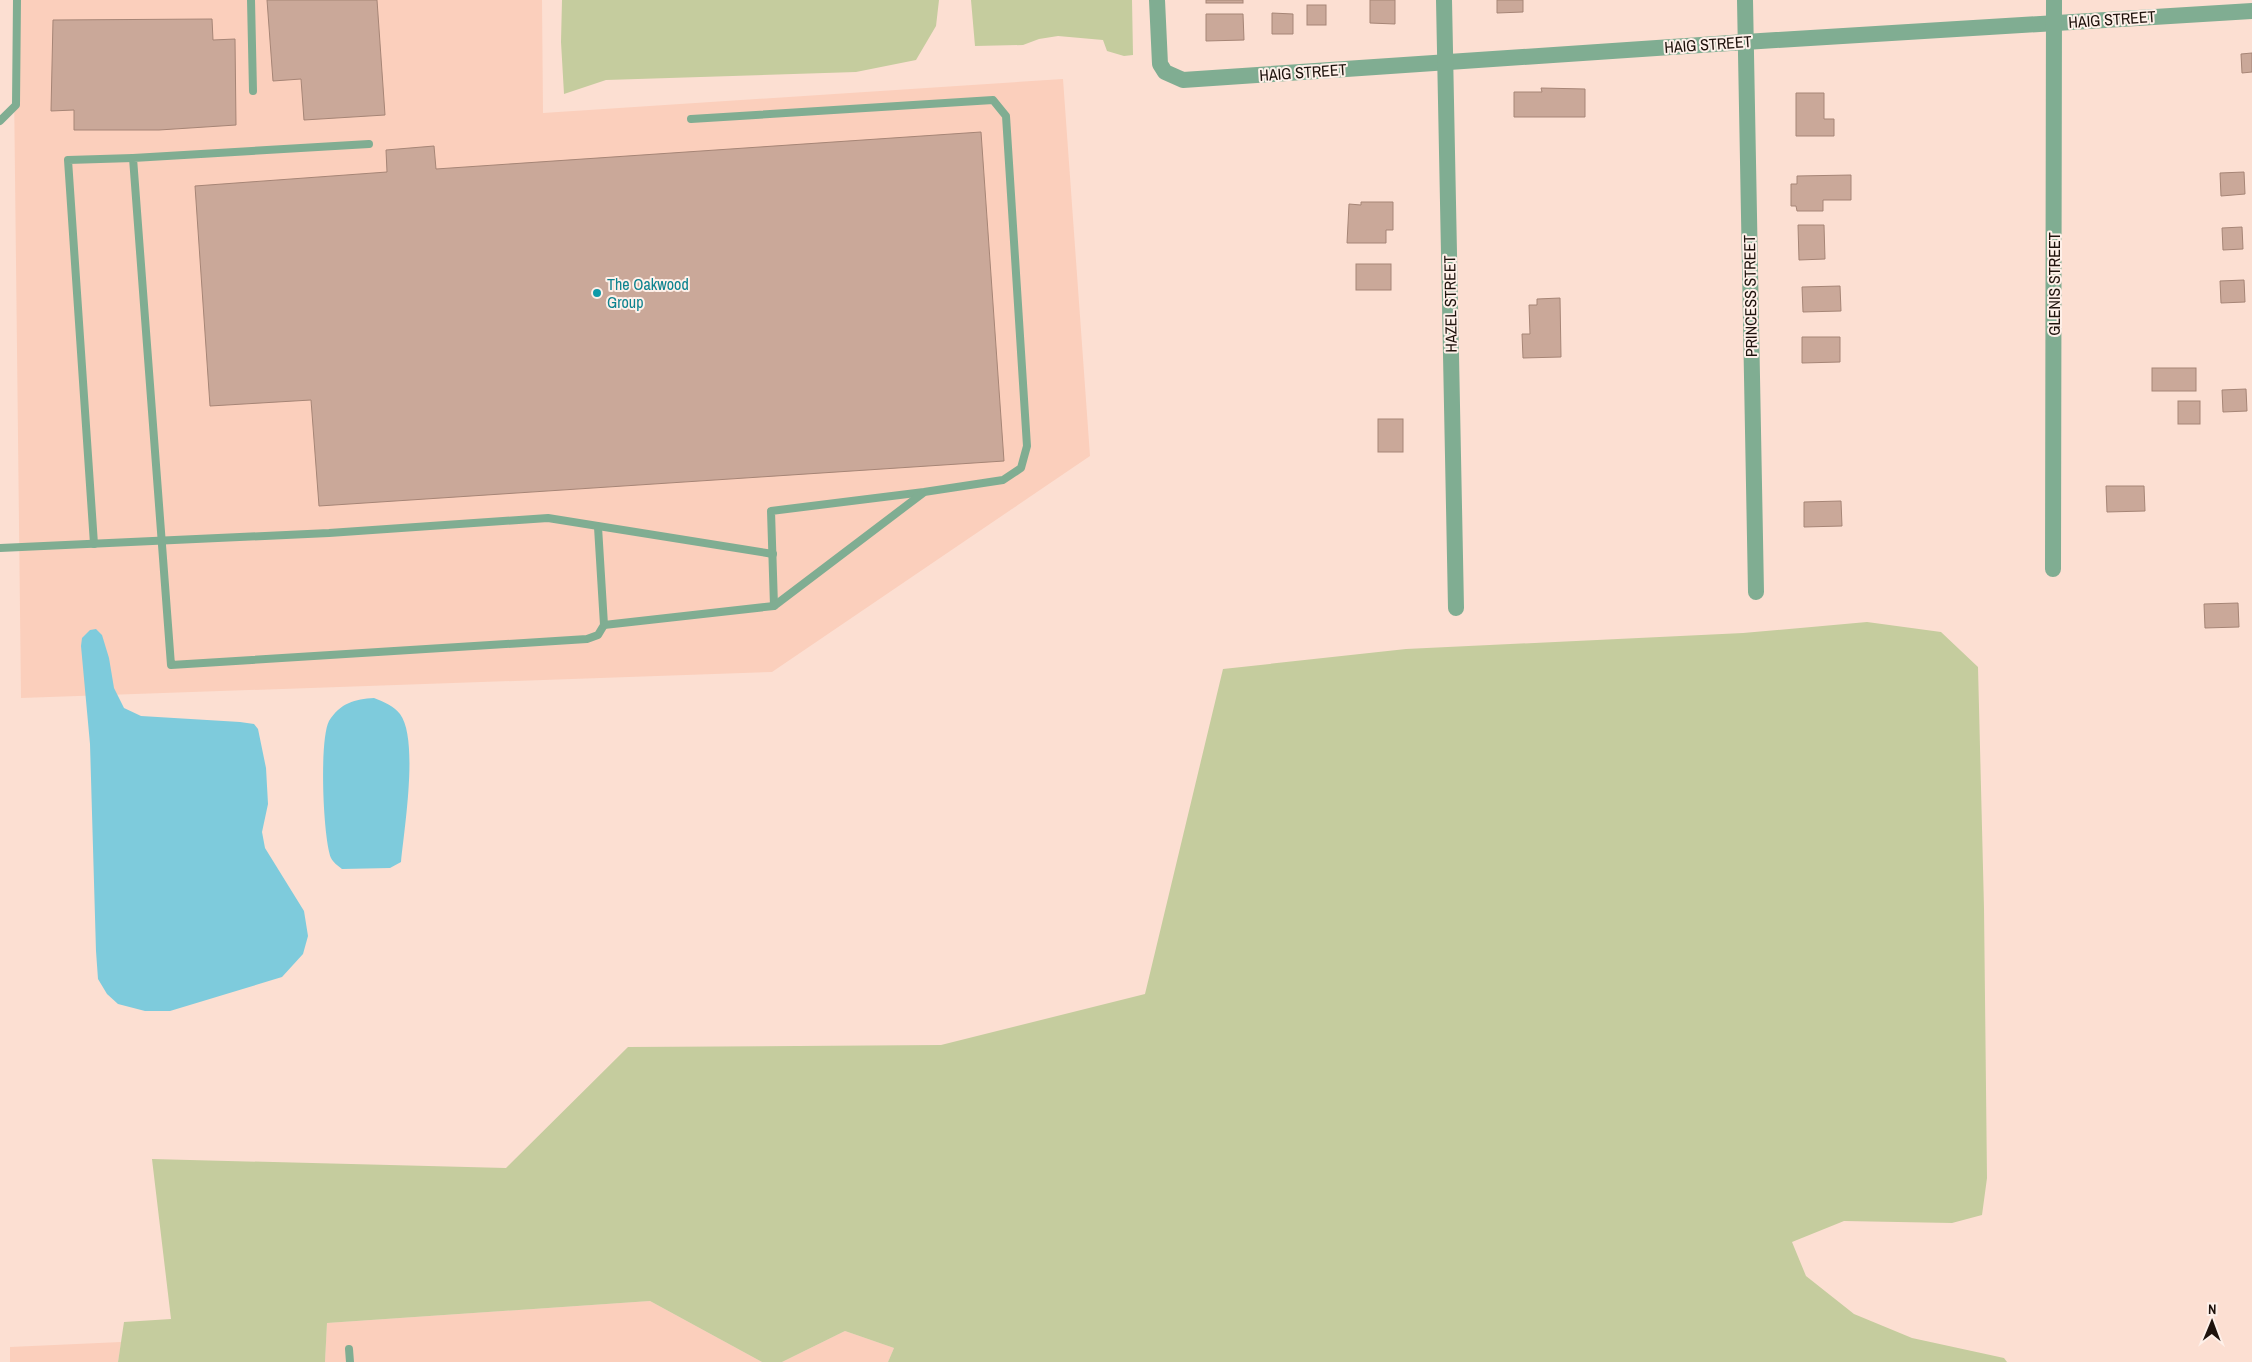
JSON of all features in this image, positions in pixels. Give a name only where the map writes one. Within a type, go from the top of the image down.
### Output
[{"type":"street","name":"HAIG STREET","points":[[1157,0],[1160,64],[1165,72],[1182,80],[1745,42],[2252,11]]},
{"type":"street","name":"HAZEL STREET","points":[[1444,0],[1456,608]]},
{"type":"street","name":"PRINCESS STREET","points":[[1745,0],[1756,592]]},
{"type":"street","name":"GLENIS STREET","points":[[2053,569],[2054,0]]},
{"type":"lane","points":[[0,121],[16,105],[17,0]]},
{"type":"lane","points":[[252,0],[253,91]]},
{"type":"lane","points":[[691,119],[992,100],[1006,116],[1026,446],[1021,468],[1003,480],[772,511],[774,606]]},
{"type":"lane","points":[[94,544],[68,160],[369,144]]},
{"type":"lane","points":[[133,158],[171,665],[587,639],[598,635],[604,625],[598,527]]},
{"type":"lane","points":[[604,625],[774,606],[924,492]]},
{"type":"lane","points":[[0,548],[329,533],[548,518],[773,554]]},
{"type":"lane","points":[[349,1349],[350,1362]]},
{"type":"shaded area","points":[[13,0],[542,0],[543,113],[1063,79],[1090,456],[772,672],[21,698]]},
{"type":"shaded area","points":[[650,1301],[762,1362],[325,1362],[327,1323]]},
{"type":"shaded area","points":[[845,1331],[894,1348],[888,1362],[782,1362]]},
{"type":"shaded area","points":[[121,1342],[118,1362],[10,1362],[10,1347]]},
{"type":"green space","points":[[562,0],[939,0],[936,26],[916,60],[856,72],[606,80],[564,94],[561,42]]},
{"type":"green space","points":[[971,0],[1132,0],[1133,55],[1124,56],[1107,51],[1103,40],[1058,36],[1039,39],[1023,45],[975,46]]},
{"type":"green space","points":[[1867,622],[1941,632],[1978,667],[1984,908],[1987,1178],[1982,1215],[1952,1223],[1844,1221],[1792,1242],[1806,1276],[1854,1314],[1912,1338],[2004,1358],[2007,1362],[888,1362],[894,1348],[845,1331],[782,1362],[762,1362],[650,1301],[327,1323],[325,1362],[118,1362],[124,1322],[171,1319],[152,1159],[506,1168],[628,1047],[941,1045],[1145,994],[1223,669],[1406,649],[1743,633]]},
{"type":"water","points":[[96,629],[102,635],[109,658],[114,688],[124,708],[141,716],[240,722],[254,724],[258,729],[266,768],[268,804],[262,832],[265,848],[304,911],[308,936],[303,954],[282,977],[170,1011],[145,1011],[118,1004],[107,994],[98,979],[90,744],[81,646],[82,638],[90,630]]},
{"type":"water","points":[[374,698],[392,706],[398,711],[406,726],[409,743],[409,785],[401,862],[390,868],[342,869],[331,858],[326,831],[323,767],[326,732],[329,721],[343,706],[360,699]]},
{"type":"building","points":[[267,0],[377,0],[385,115],[304,120],[301,79],[273,81]]},
{"type":"building","points":[[1206,0],[1243,0],[1243,3],[1206,3]]},
{"type":"building","points":[[1370,0],[1395,0],[1395,24],[1370,23]]},
{"type":"building","points":[[1497,0],[1523,0],[1523,12],[1497,13]]},
{"type":"building","points":[[1307,5],[1326,5],[1326,25],[1307,25]]},
{"type":"building","points":[[1272,13],[1293,14],[1293,34],[1272,34]]},
{"type":"building","points":[[1206,14],[1243,14],[1244,40],[1206,41]]},
{"type":"building","points":[[212,19],[213,40],[235,39],[236,125],[159,130],[74,130],[74,110],[51,111],[53,20]]},
{"type":"building","points":[[2252,53],[2252,72],[2242,73],[2241,54]]},
{"type":"building","points":[[1541,88],[1585,89],[1585,117],[1514,117],[1514,92],[1542,92]]},
{"type":"building","points":[[1796,93],[1824,93],[1824,119],[1834,119],[1834,136],[1796,136]]},
{"type":"building","name":"The Oakwood Group","points":[[981,132],[1004,461],[319,506],[311,400],[210,406],[195,186],[387,172],[386,150],[434,146],[436,169]]},
{"type":"building","points":[[2244,172],[2245,194],[2221,196],[2220,173]]},
{"type":"building","points":[[1851,175],[1851,200],[1823,200],[1823,211],[1797,211],[1796,206],[1791,206],[1791,184],[1797,184],[1797,176]]},
{"type":"building","points":[[1361,202],[1393,202],[1393,230],[1386,230],[1386,243],[1347,243],[1349,204],[1361,205]]},
{"type":"building","points":[[1798,225],[1824,225],[1825,259],[1799,260]]},
{"type":"building","points":[[2242,227],[2243,249],[2223,250],[2222,228]]},
{"type":"building","points":[[1356,264],[1391,264],[1391,290],[1356,290]]},
{"type":"building","points":[[2244,280],[2245,302],[2221,303],[2220,281]]},
{"type":"building","points":[[1840,286],[1841,311],[1803,312],[1802,287]]},
{"type":"building","points":[[1560,298],[1561,357],[1523,358],[1522,334],[1530,334],[1529,305],[1537,305],[1537,299]]},
{"type":"building","points":[[1802,337],[1840,337],[1840,362],[1802,363]]},
{"type":"building","points":[[2152,368],[2196,368],[2196,391],[2152,391]]},
{"type":"building","points":[[2246,389],[2247,411],[2223,412],[2222,390]]},
{"type":"building","points":[[2178,401],[2200,401],[2200,424],[2178,424]]},
{"type":"building","points":[[1378,419],[1403,419],[1403,452],[1378,452]]},
{"type":"building","points":[[2106,486],[2144,486],[2145,511],[2107,512]]},
{"type":"building","points":[[1841,501],[1842,526],[1804,527],[1804,502]]},
{"type":"building","points":[[2238,603],[2239,627],[2205,628],[2204,604]]},
{"type":"place","name":"The Oakwood Group","points":[[597,293]]}]
